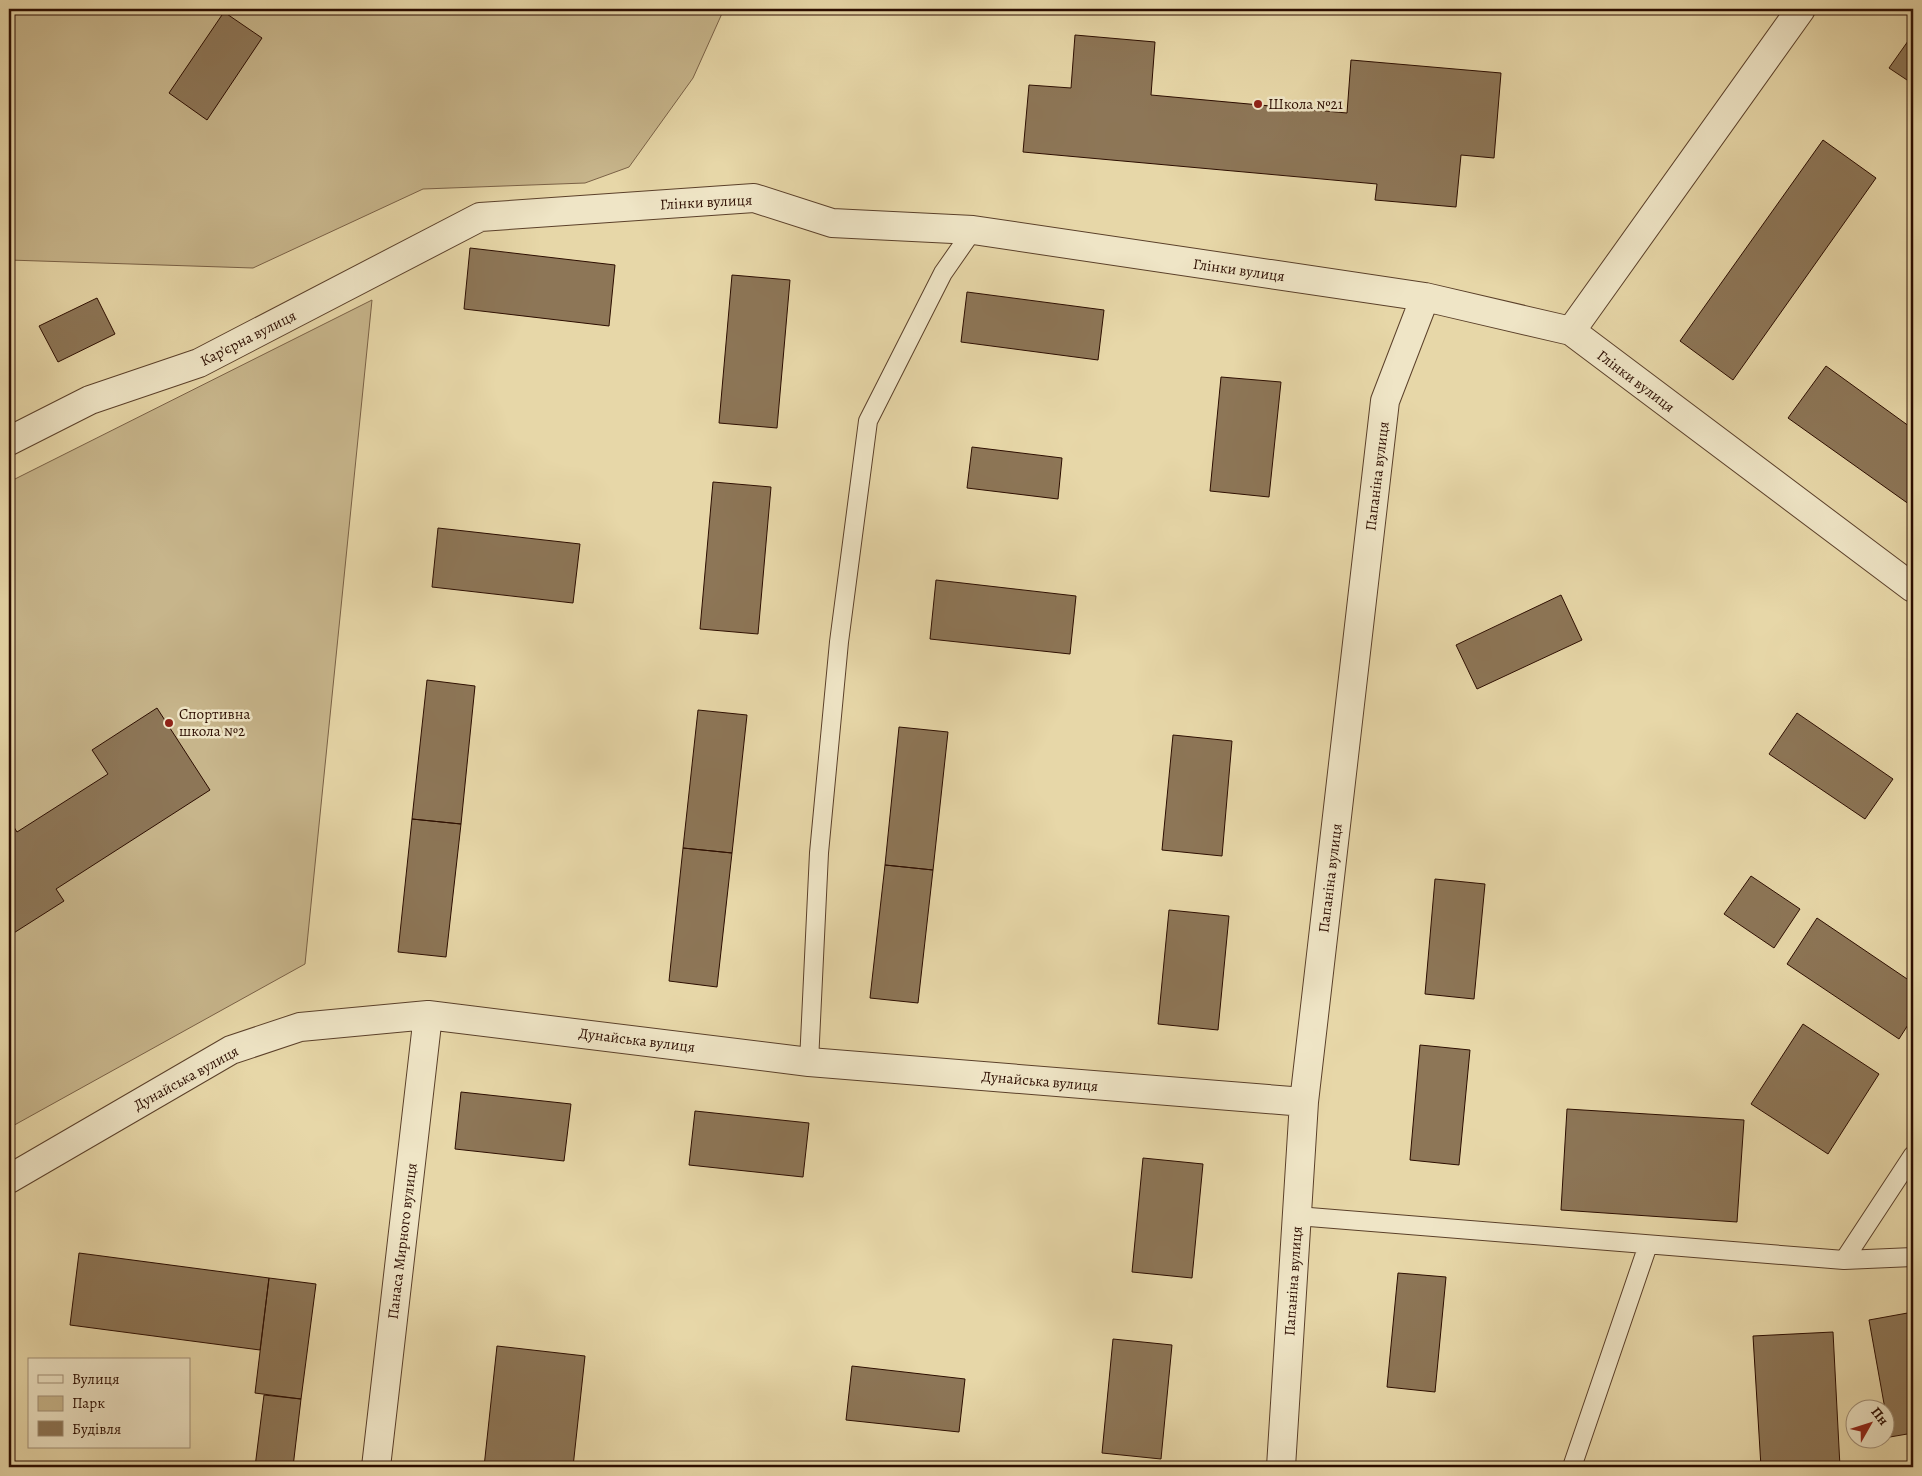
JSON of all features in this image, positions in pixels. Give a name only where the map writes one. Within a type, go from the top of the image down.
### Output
[{"type":"street","points":[[1571,332],[1801,9]]},
{"type":"street","name":"Глінки вулиця","points":[[480,217],[754,198],[832,223],[974,230],[1425,297],[1571,332],[1913,588]]},
{"type":"street","name":"Кар’єрна вулиця","points":[[9,441],[90,400],[199,363],[480,217]]},
{"type":"street","name":"Папаніна вулиця","points":[[1281,1467],[1304,1102],[1385,401],[1425,297]]},
{"type":"street","name":"Дунайська вулиця","points":[[9,1179],[231,1050],[300,1027],[428,1015],[809,1062],[1304,1102]]},
{"type":"street","name":"Панаса Мирного вулиця","points":[[376,1467],[428,1015]]},
{"type":"lane","points":[[809,1062],[819,853],[839,642],[868,421],[943,273],[974,230]]},
{"type":"lane","points":[[1844,1260],[1913,1155]]},
{"type":"lane","points":[[1297,1216],[1844,1260],[1913,1257]]},
{"type":"lane","points":[[1572,1467],[1648,1244]]},
{"type":"green space","points":[[9,9],[724,9],[693,78],[629,167],[585,183],[423,189],[253,268],[9,260]]},
{"type":"green space","name":"Спортивна школа №2","points":[[372,300],[305,964],[9,1128],[9,482]]},
{"type":"building","points":[[224,12],[262,38],[207,120],[169,93]]},
{"type":"building","points":[[1913,34],[1913,84],[1889,68]]},
{"type":"building","points":[[1075,35],[1155,42],[1151,95],[1347,113],[1351,60],[1501,73],[1494,158],[1461,155],[1456,207],[1375,200],[1377,184],[1023,152],[1029,85],[1071,88]]},
{"type":"building","points":[[1823,140],[1876,178],[1733,380],[1680,341]]},
{"type":"building","points":[[470,248],[615,265],[609,326],[464,309]]},
{"type":"building","points":[[732,275],[790,280],[777,428],[719,423]]},
{"type":"building","points":[[967,292],[1104,310],[1098,360],[961,342]]},
{"type":"building","points":[[97,298],[115,334],[58,362],[39,326]]},
{"type":"building","points":[[1826,366],[1913,429],[1913,507],[1788,418]]},
{"type":"building","points":[[1221,377],[1281,382],[1269,497],[1210,491]]},
{"type":"building","points":[[972,447],[1062,458],[1058,499],[967,488]]},
{"type":"building","points":[[713,482],[771,487],[758,634],[700,629]]},
{"type":"building","points":[[438,528],[580,544],[573,603],[432,587]]},
{"type":"building","points":[[936,580],[1076,596],[1070,654],[930,639]]},
{"type":"building","points":[[1561,595],[1582,640],[1477,689],[1456,645]]},
{"type":"building","points":[[427,680],[475,686],[461,824],[412,819]]},
{"type":"building","points":[[157,708],[210,790],[56,889],[64,901],[9,936],[9,819],[17,832],[108,774],[92,750]]},
{"type":"building","points":[[698,710],[747,715],[732,853],[683,848]]},
{"type":"building","points":[[1797,713],[1893,779],[1865,819],[1769,754]]},
{"type":"building","points":[[899,727],[948,732],[933,870],[885,865]]},
{"type":"building","points":[[1173,735],[1232,741],[1222,856],[1162,850]]},
{"type":"building","points":[[412,819],[461,824],[446,957],[398,952]]},
{"type":"building","points":[[683,848],[732,853],[717,987],[669,981]]},
{"type":"building","points":[[885,865],[933,870],[918,1003],[870,998]]},
{"type":"building","points":[[1751,876],[1800,909],[1774,948],[1724,914]]},
{"type":"building","points":[[1435,879],[1485,884],[1474,999],[1425,994]]},
{"type":"building","points":[[1169,910],[1229,916],[1218,1030],[1158,1024]]},
{"type":"building","points":[[1817,918],[1913,983],[1913,1017],[1899,1039],[1787,964]]},
{"type":"building","points":[[1803,1024],[1879,1074],[1828,1154],[1751,1104]]},
{"type":"building","points":[[1420,1045],[1470,1050],[1459,1165],[1410,1160]]},
{"type":"building","points":[[461,1092],[571,1104],[564,1161],[455,1149]]},
{"type":"building","points":[[1567,1109],[1744,1120],[1737,1222],[1561,1210]]},
{"type":"building","points":[[695,1111],[809,1123],[803,1177],[689,1165]]},
{"type":"building","points":[[1143,1158],[1203,1164],[1192,1278],[1132,1272]]},
{"type":"building","points":[[79,1253],[269,1278],[260,1350],[70,1325]]},
{"type":"building","points":[[1398,1273],[1446,1277],[1435,1392],[1387,1387]]},
{"type":"building","points":[[269,1278],[316,1284],[301,1399],[255,1393]]},
{"type":"building","points":[[1913,1312],[1913,1433],[1894,1436],[1894,1398],[1883,1398],[1869,1320]]},
{"type":"building","points":[[1833,1332],[1840,1467],[1761,1467],[1753,1336]]},
{"type":"building","points":[[1113,1339],[1172,1345],[1161,1459],[1102,1453]]},
{"type":"building","points":[[497,1346],[585,1356],[573,1467],[484,1467]]},
{"type":"building","points":[[852,1366],[965,1379],[959,1432],[846,1420]]},
{"type":"building","points":[[264,1395],[301,1399],[293,1467],[255,1467]]},
{"type":"place","name":"Школа №21","points":[[1258,104]]},
{"type":"place","name":"Спортивна школа №2","points":[[169,723]]}]
